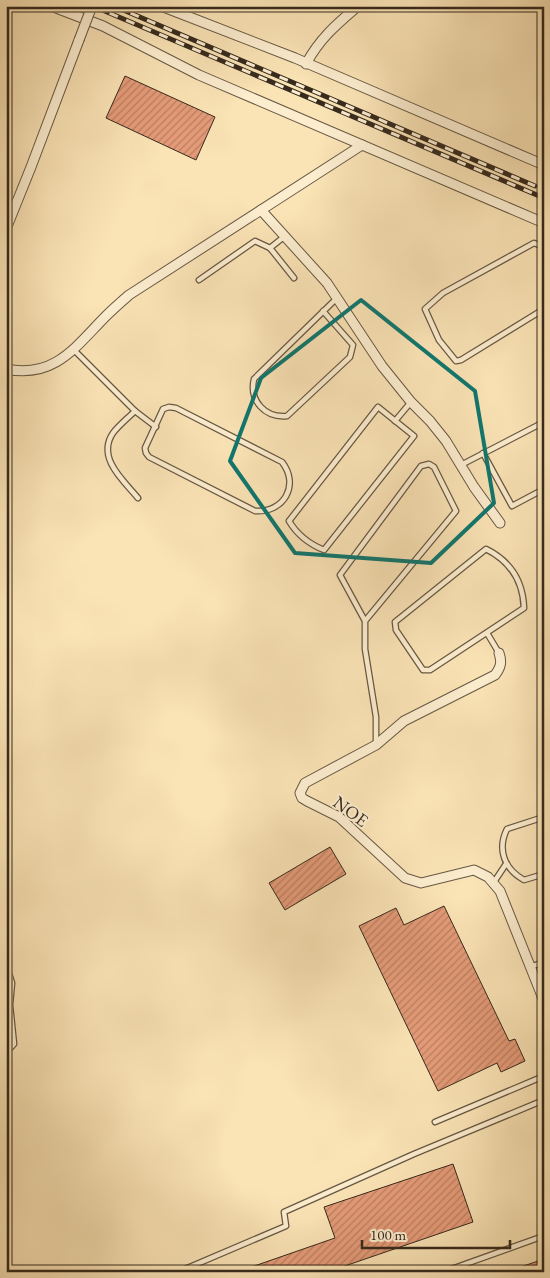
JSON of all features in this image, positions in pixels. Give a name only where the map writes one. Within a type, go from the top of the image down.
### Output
[{"type":"street","points":[[51,6],[104,26],[199,75],[544,222]]},
{"type":"street","points":[[6,229],[92,6]]},
{"type":"street","points":[[161,6],[306,64],[544,164]]},
{"type":"street","points":[[306,64],[319,42],[358,6]]},
{"type":"street","points":[[6,370],[35,370],[56,362],[74,350],[106,315],[129,295],[362,145]]},
{"type":"street","points":[[261,210],[327,283],[382,366],[446,441],[500,523]]},
{"type":"street","name":"NOE","points":[[494,882],[482,872],[474,870],[421,883],[405,878],[338,817],[302,798],[300,790],[306,783],[376,745],[404,721],[495,675],[500,669],[499,653]]},
{"type":"street","points":[[494,882],[500,891],[544,1001]]},
{"type":"lane","points":[[270,248],[285,236]]},
{"type":"lane","points":[[199,280],[255,241],[270,248],[294,278]]},
{"type":"lane","points":[[544,247],[534,243],[443,293],[425,309],[439,340],[456,361],[461,360],[544,309]]},
{"type":"lane","points":[[323,311],[353,345],[350,357],[287,416],[269,414],[260,407],[254,396],[254,379],[323,311],[337,298]]},
{"type":"lane","points":[[74,350],[135,411],[156,427]]},
{"type":"lane","points":[[396,421],[411,402]]},
{"type":"lane","points":[[169,407],[176,408],[282,462],[290,477],[288,494],[280,505],[262,512],[256,511],[149,457],[145,448],[156,427],[163,409],[169,407]]},
{"type":"lane","points":[[378,407],[396,421],[414,436],[324,550],[303,538],[289,521],[378,407]]},
{"type":"lane","points":[[135,411],[112,434],[108,444],[108,458],[112,468],[138,498]]},
{"type":"lane","points":[[461,465],[544,422]]},
{"type":"lane","points":[[483,453],[512,506],[544,489]]},
{"type":"lane","points":[[365,621],[456,511],[434,467],[429,464],[421,466],[340,575],[365,621],[365,649],[376,717],[376,745]]},
{"type":"lane","points":[[486,549],[500,558],[512,570],[520,584],[524,600],[524,608],[487,633],[430,670],[423,670],[396,630],[395,622],[486,549]]},
{"type":"lane","points":[[487,633],[499,653]]},
{"type":"lane","points":[[544,817],[508,829],[502,846],[506,864],[524,880],[544,874]]},
{"type":"lane","points":[[494,882],[506,864]]},
{"type":"lane","points":[[530,967],[544,962]]},
{"type":"lane","points":[[6,964],[12,983],[10,1005],[14,1044],[6,1053]]},
{"type":"lane","points":[[435,1122],[544,1076]]},
{"type":"lane","points":[[178,1272],[286,1226],[284,1212],[414,1154],[544,1100]]},
{"type":"lane","points":[[443,1272],[538,1238],[544,1239]]},
{"type":"highlighted area","points":[[361,300],[475,391],[494,503],[431,563],[295,553],[230,461],[261,378]]},
{"type":"building","points":[[125,76],[215,117],[196,160],[106,118]]},
{"type":"building","points":[[330,847],[346,874],[285,910],[269,883]]},
{"type":"building","points":[[444,906],[509,1041],[515,1039],[525,1061],[501,1072],[497,1063],[438,1091],[359,926],[396,908],[404,925]]},
{"type":"building","points":[[453,1164],[473,1222],[336,1269],[337,1272],[237,1272],[335,1238],[324,1207]]},
{"type":"building","points":[[544,1259],[544,1272],[506,1272]]},
{"type":"railway","points":[[93,6],[544,198]]},
{"type":"railway","points":[[114,6],[535,186]]}]
